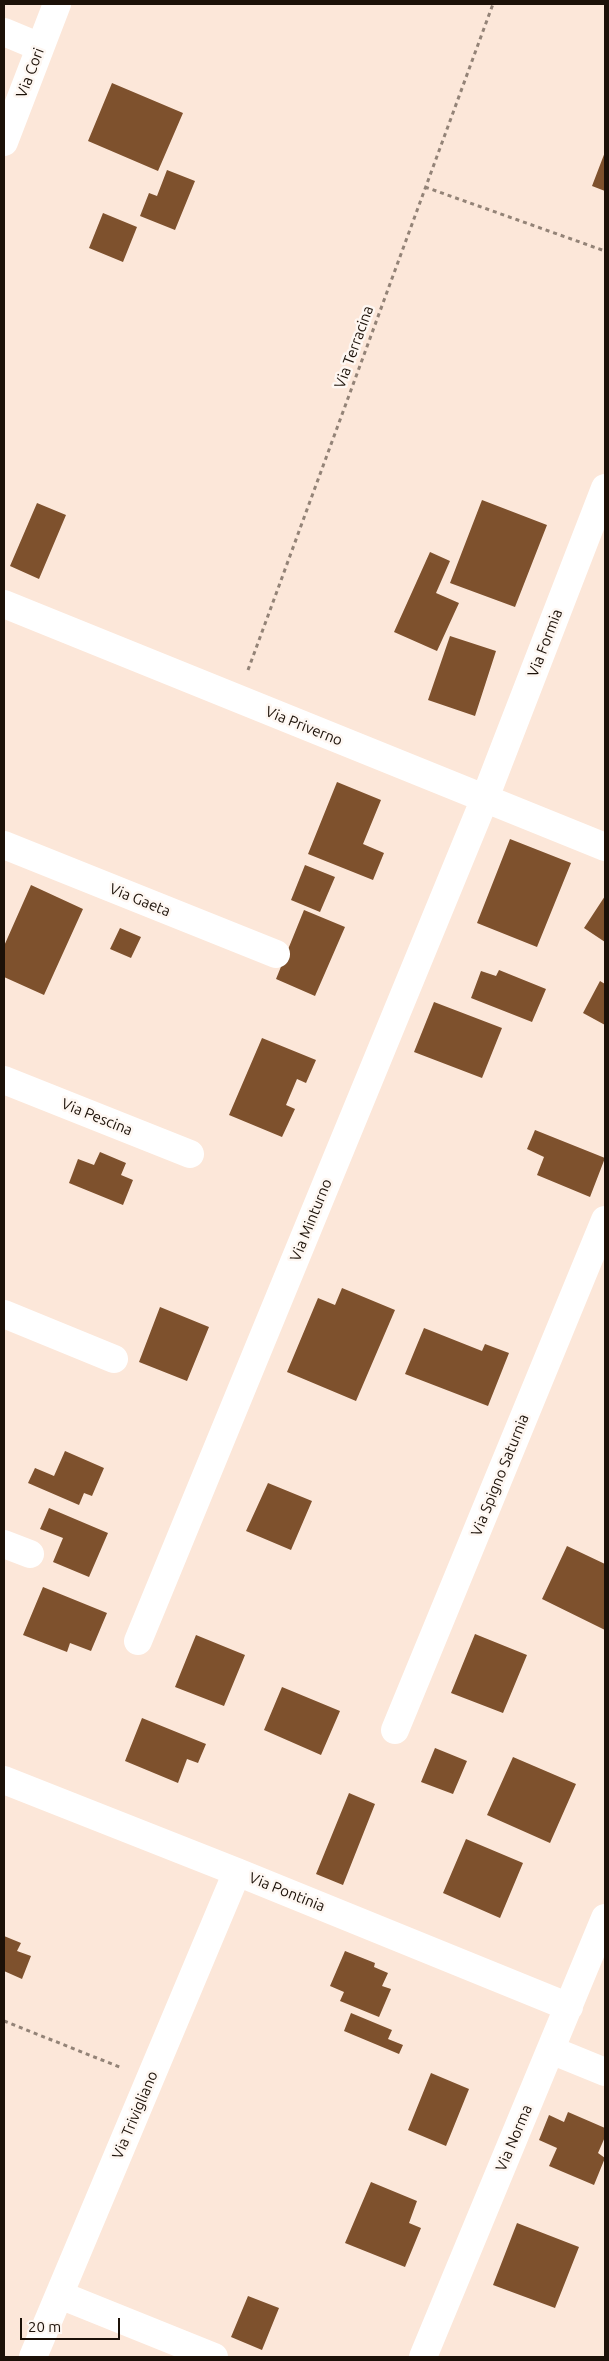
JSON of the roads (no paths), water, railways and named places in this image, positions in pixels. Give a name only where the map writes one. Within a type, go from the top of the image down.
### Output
[{"type":"street","name":"Via Cori","points":[[4,142],[57,4]]},
{"type":"street","points":[[4,32],[40,47]]},
{"type":"street","name":"Via Formia","points":[[485,798],[605,488]]},
{"type":"street","name":"Via Priverno","points":[[4,604],[605,847]]},
{"type":"street","name":"Via Minturno","points":[[138,1641],[485,798]]},
{"type":"street","name":"Via Gaeta","points":[[4,845],[276,954]]},
{"type":"street","name":"Via Pescina","points":[[4,1080],[190,1154]]},
{"type":"street","name":"Via Spigno Saturnia","points":[[395,1730],[605,1220]]},
{"type":"street","points":[[4,1314],[114,1359]]},
{"type":"street","points":[[4,1544],[30,1554]]},
{"type":"street","name":"Via Pontinia","points":[[4,1780],[569,2007]]},
{"type":"street","name":"Via Trivigliano","points":[[34,2357],[237,1872]]},
{"type":"street","name":"Via Norma","points":[[432,2355],[551,2050],[605,1918]]},
{"type":"street","points":[[551,2050],[605,2072]]},
{"type":"street","points":[[60,2294],[214,2357]]}]
